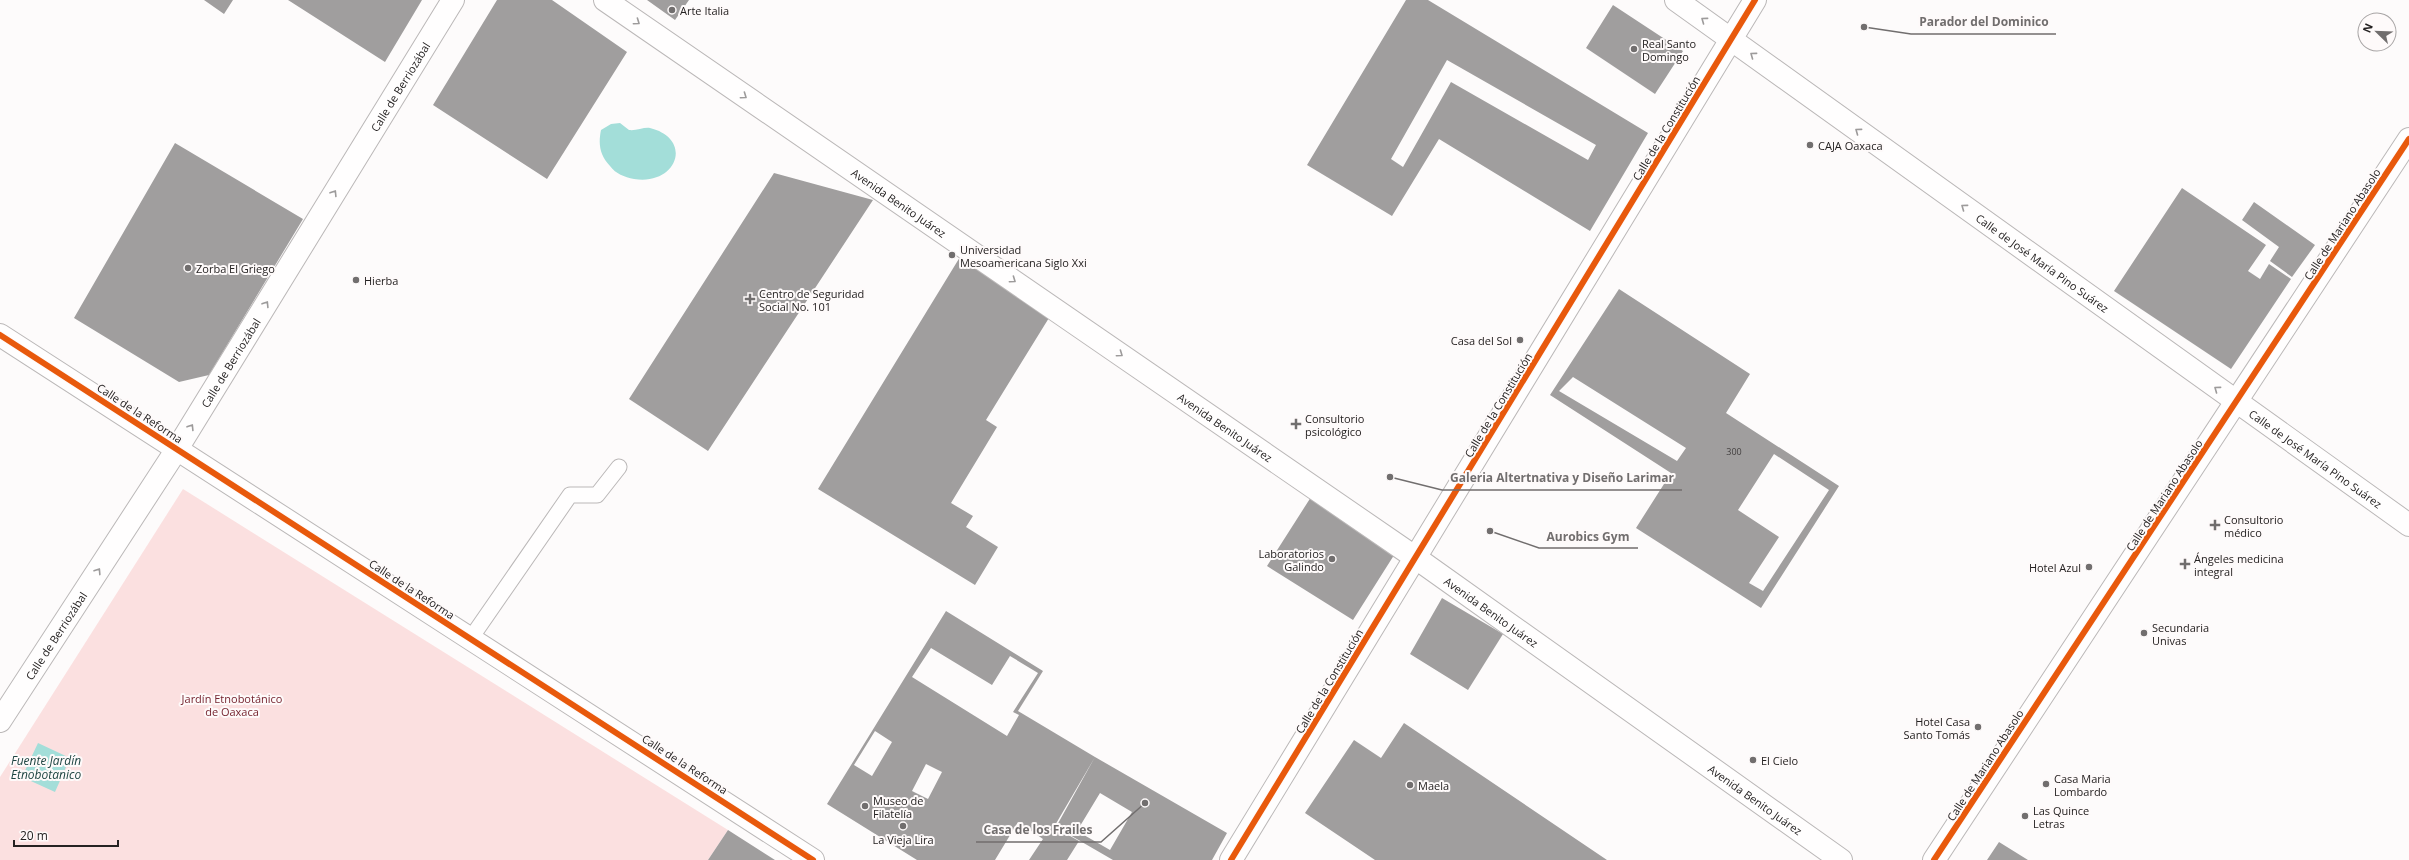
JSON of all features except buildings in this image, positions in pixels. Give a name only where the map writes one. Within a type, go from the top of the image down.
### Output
[{"type":"street","name":"Calle de Berriozábal","points":[[0,721],[178,449],[453,0]]},
{"type":"street","name":"Avenida Benito Juárez","points":[[605,0],[1416,558],[1841,860]]},
{"type":"street","name":"Calle de José María Pino Suárez","points":[[1676,0],[2409,525]]},
{"type":"street","name":"Calle de la Constitución","points":[[1231,860],[1755,0]]},
{"type":"street","name":"Calle de Mariano Abasolo","points":[[1934,860],[2237,403],[2409,139]]},
{"type":"street","name":"Calle de la Reforma","points":[[0,335],[813,860]]},
{"type":"lane","points":[[471,638],[570,495],[597,495],[619,467]]},
{"type":"green space","name":"Jardín Etnobotánico de Oaxaca","points":[[183,489],[728,830],[708,860],[0,860],[0,777]]},
{"type":"water","points":[[620,123],[629,130],[650,128],[664,134],[672,142],[676,151],[675,160],[670,169],[661,176],[649,179],[634,179],[620,175],[612,169],[602,154],[600,135],[601,130],[611,124]]},
{"type":"water","name":"Fuente Jardín Etnobotanico","points":[[38,743],[70,758],[55,792],[22,777]]},
{"type":"cycle path","points":[[1231,860],[1755,0]]},
{"type":"cycle path","points":[[1934,860],[2409,139]]},
{"type":"cycle path","points":[[0,335],[813,860]]},
{"type":"place","name":"Arte Italia","points":[[672,10]]},
{"type":"place","name":"Parador del Dominico","points":[[1864,27]]},
{"type":"place","name":"Real Santo Domingo","points":[[1634,49]]},
{"type":"place","name":"CAJA Oaxaca","points":[[1810,145]]},
{"type":"place","name":"Universidad Mesoamericana Siglo Xxi","points":[[952,255]]},
{"type":"place","name":"Zorba El Griego","points":[[188,268]]},
{"type":"place","name":"Hierba","points":[[356,280]]},
{"type":"place","name":"Centro de Seguridad Social No. 101","points":[[750,299]]},
{"type":"place","name":"Casa del Sol","points":[[1520,340]]},
{"type":"place","name":"Consultorio psicológico","points":[[1296,424]]},
{"type":"place","name":"Galeria Altertnativa y Diseño Larimar","points":[[1390,477]]},
{"type":"place","name":"Consultorio médico","points":[[2215,525]]},
{"type":"place","name":"Aurobics Gym","points":[[1490,531]]},
{"type":"place","name":"Laboratorios Galindo","points":[[1332,559]]},
{"type":"place","name":"Ángeles medicina integral","points":[[2185,564]]},
{"type":"place","name":"Hotel Azul","points":[[2089,567]]},
{"type":"place","name":"Secundaria Univas","points":[[2144,633]]},
{"type":"place","name":"Hotel Casa Santo Tomás","points":[[1978,727]]},
{"type":"place","name":"El Cielo","points":[[1753,760]]},
{"type":"place","name":"Casa Maria Lombardo","points":[[2046,784]]},
{"type":"place","name":"Maela","points":[[1410,785]]},
{"type":"place","name":"Casa de los Frailes","points":[[1145,803]]},
{"type":"place","name":"Museo de Filatelía","points":[[865,806]]},
{"type":"place","name":"Las Quince Letras","points":[[2025,816]]},
{"type":"place","name":"La Vieja Lira","points":[[903,826]]}]
